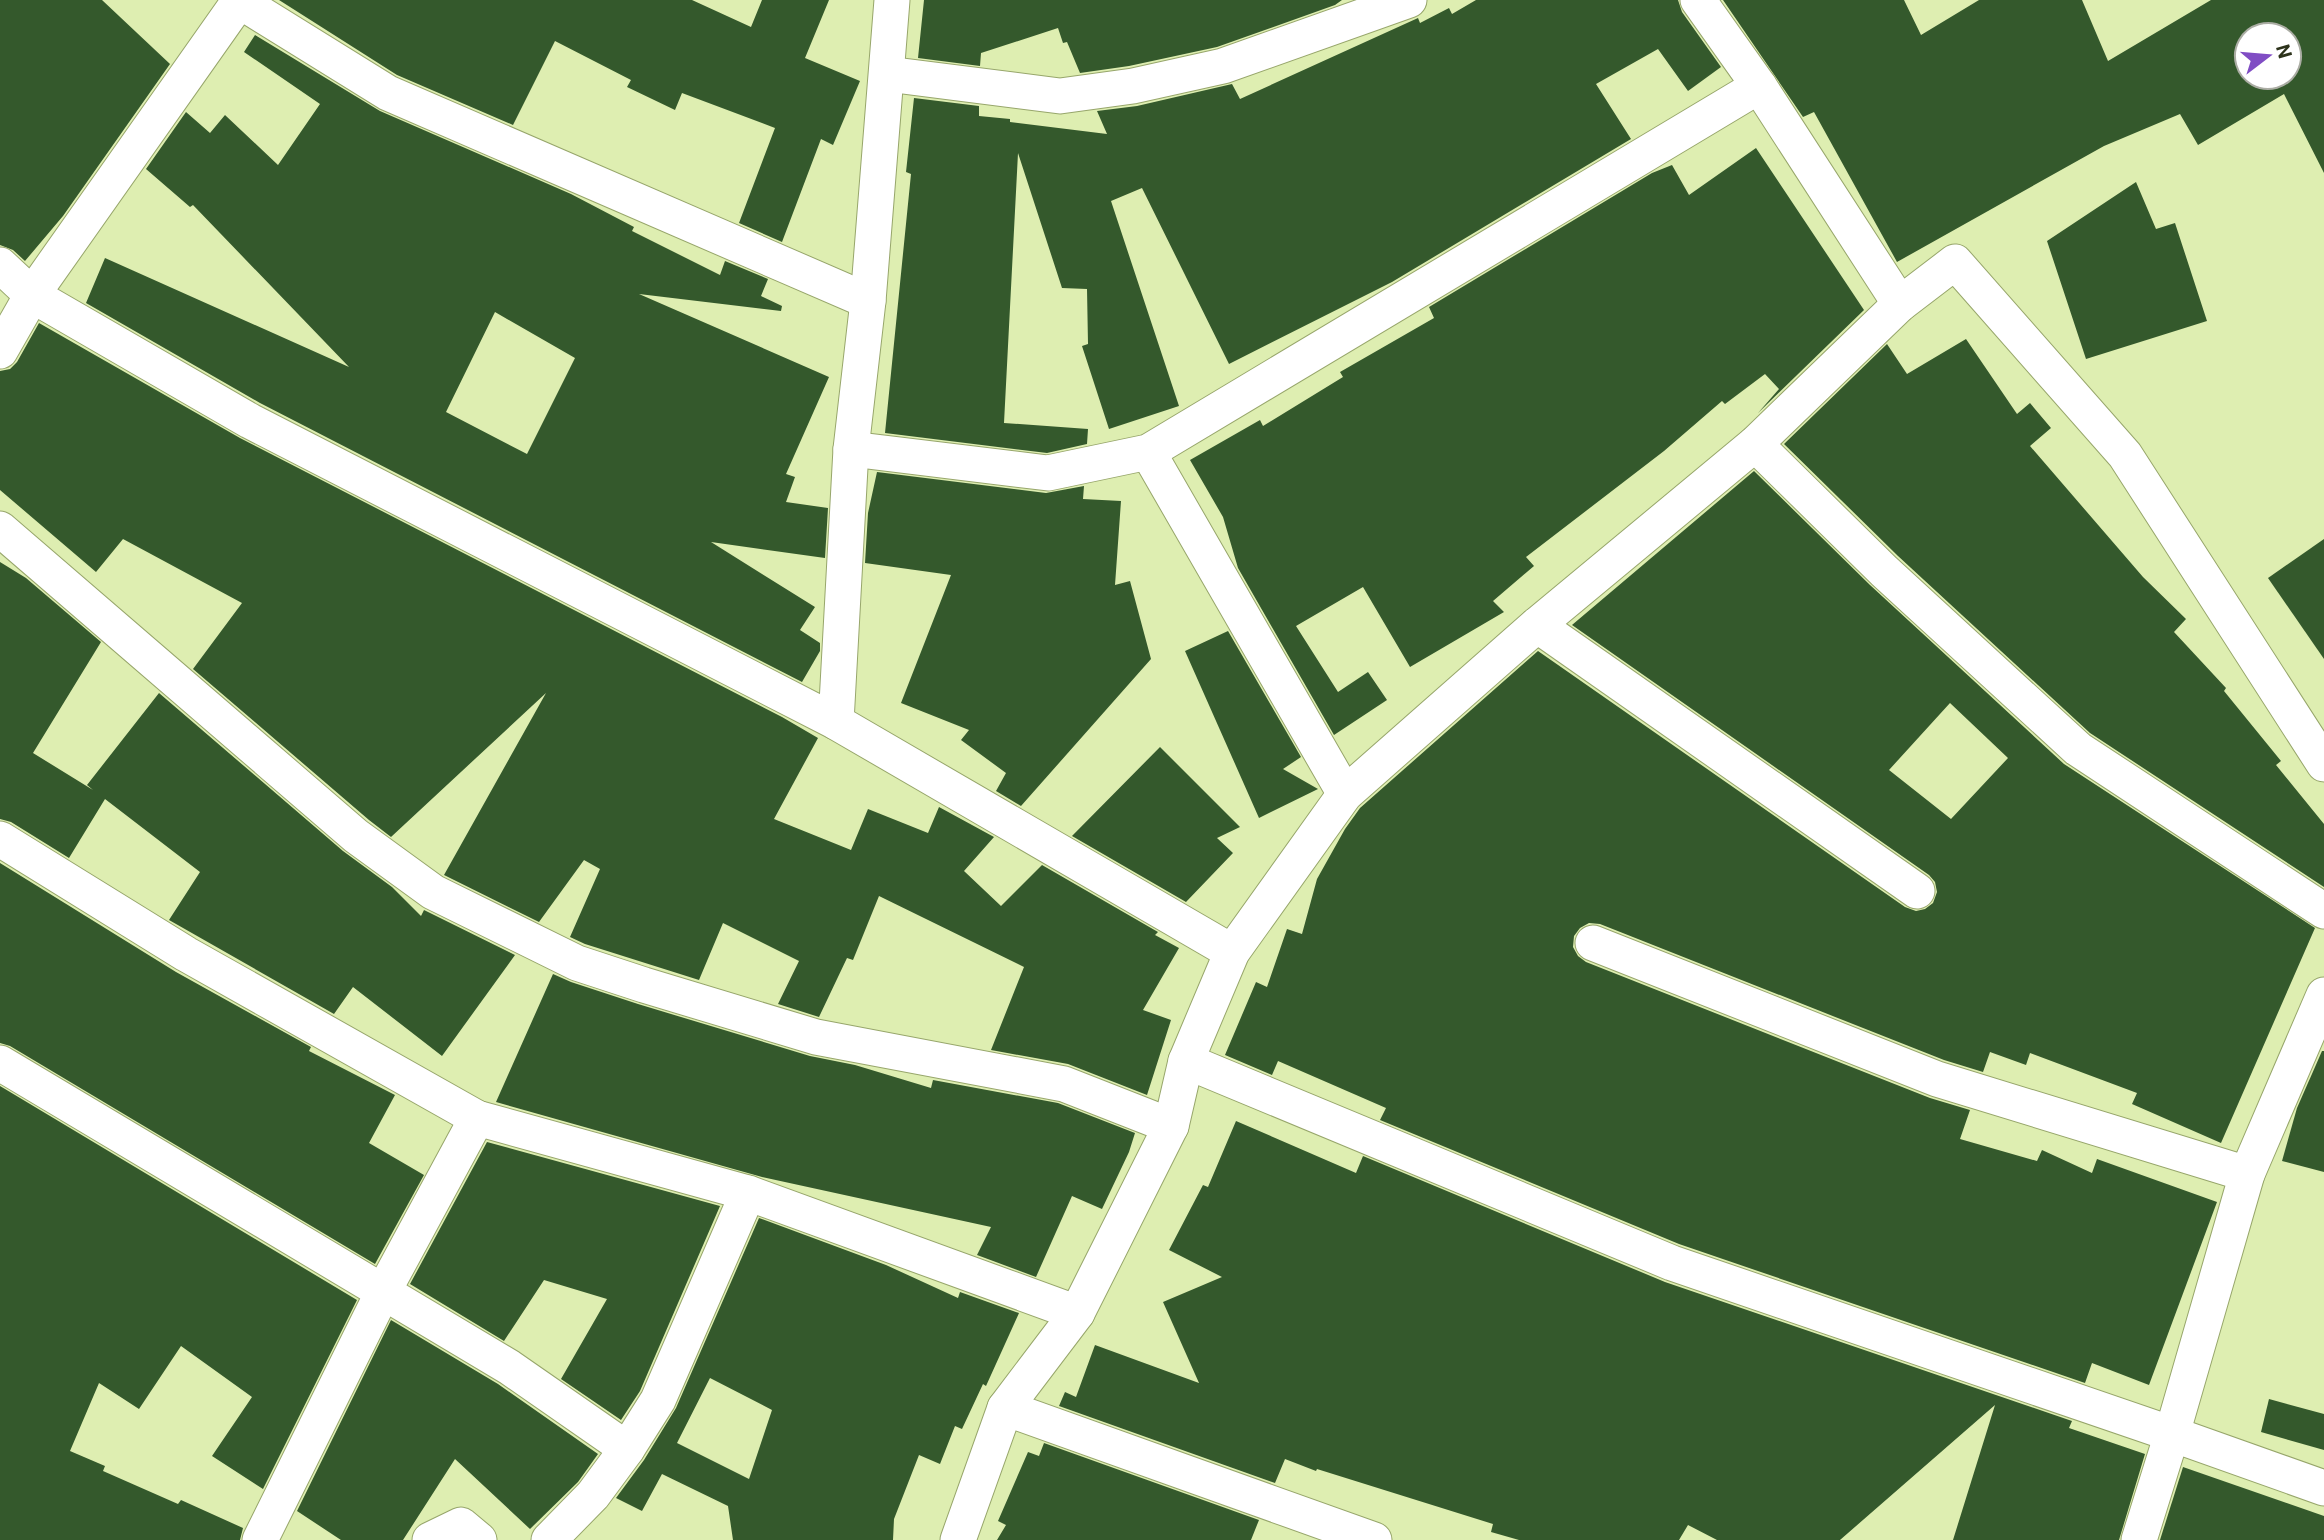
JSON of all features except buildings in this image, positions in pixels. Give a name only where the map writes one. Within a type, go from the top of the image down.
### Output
[{"type":"street","points":[[0,351],[32,295],[239,0],[388,93],[868,301]]},
{"type":"street","points":[[836,722],[851,449],[868,301],[892,0]]},
{"type":"street","points":[[887,74],[1060,96],[1133,86],[1223,66],[1409,0]]},
{"type":"street","points":[[1698,0],[1759,86],[1900,304]]},
{"type":"street","points":[[851,449],[1048,473],[1148,452],[1759,86]]},
{"type":"street","points":[[958,1540],[1005,1408],[1077,1312],[1171,1126],[1186,1061],[1232,952],[1345,794],[1537,625],[1755,444],[1900,304],[1955,262],[2125,456],[2324,764]]},
{"type":"street","points":[[0,265],[32,295],[250,421],[836,722],[1232,952]]},
{"type":"street","points":[[1755,444],[1884,571],[2078,749],[2324,911]]},
{"type":"street","points":[[1148,452],[1345,794]]},
{"type":"street","points":[[0,529],[356,836],[433,892],[577,963],[644,985],[816,1037],[1063,1084],[1171,1126]]},
{"type":"street","points":[[1537,625],[1917,891]]},
{"type":"street","points":[[0,839],[186,954],[477,1118],[748,1193],[1077,1312]]},
{"type":"street","points":[[1593,943],[1937,1079],[2246,1174]]},
{"type":"street","points":[[2138,1540],[2172,1434],[2246,1174],[2324,995]]},
{"type":"street","points":[[1186,1061],[1672,1263],[2324,1488]]},
{"type":"street","points":[[0,1063],[509,1367],[626,1449]]},
{"type":"street","points":[[260,1540],[383,1292],[477,1118]]},
{"type":"street","points":[[549,1540],[593,1495],[658,1400],[748,1193]]},
{"type":"street","points":[[1005,1408],[1374,1540]]},
{"type":"street","points":[[430,1540],[461,1525],[479,1540]]}]
